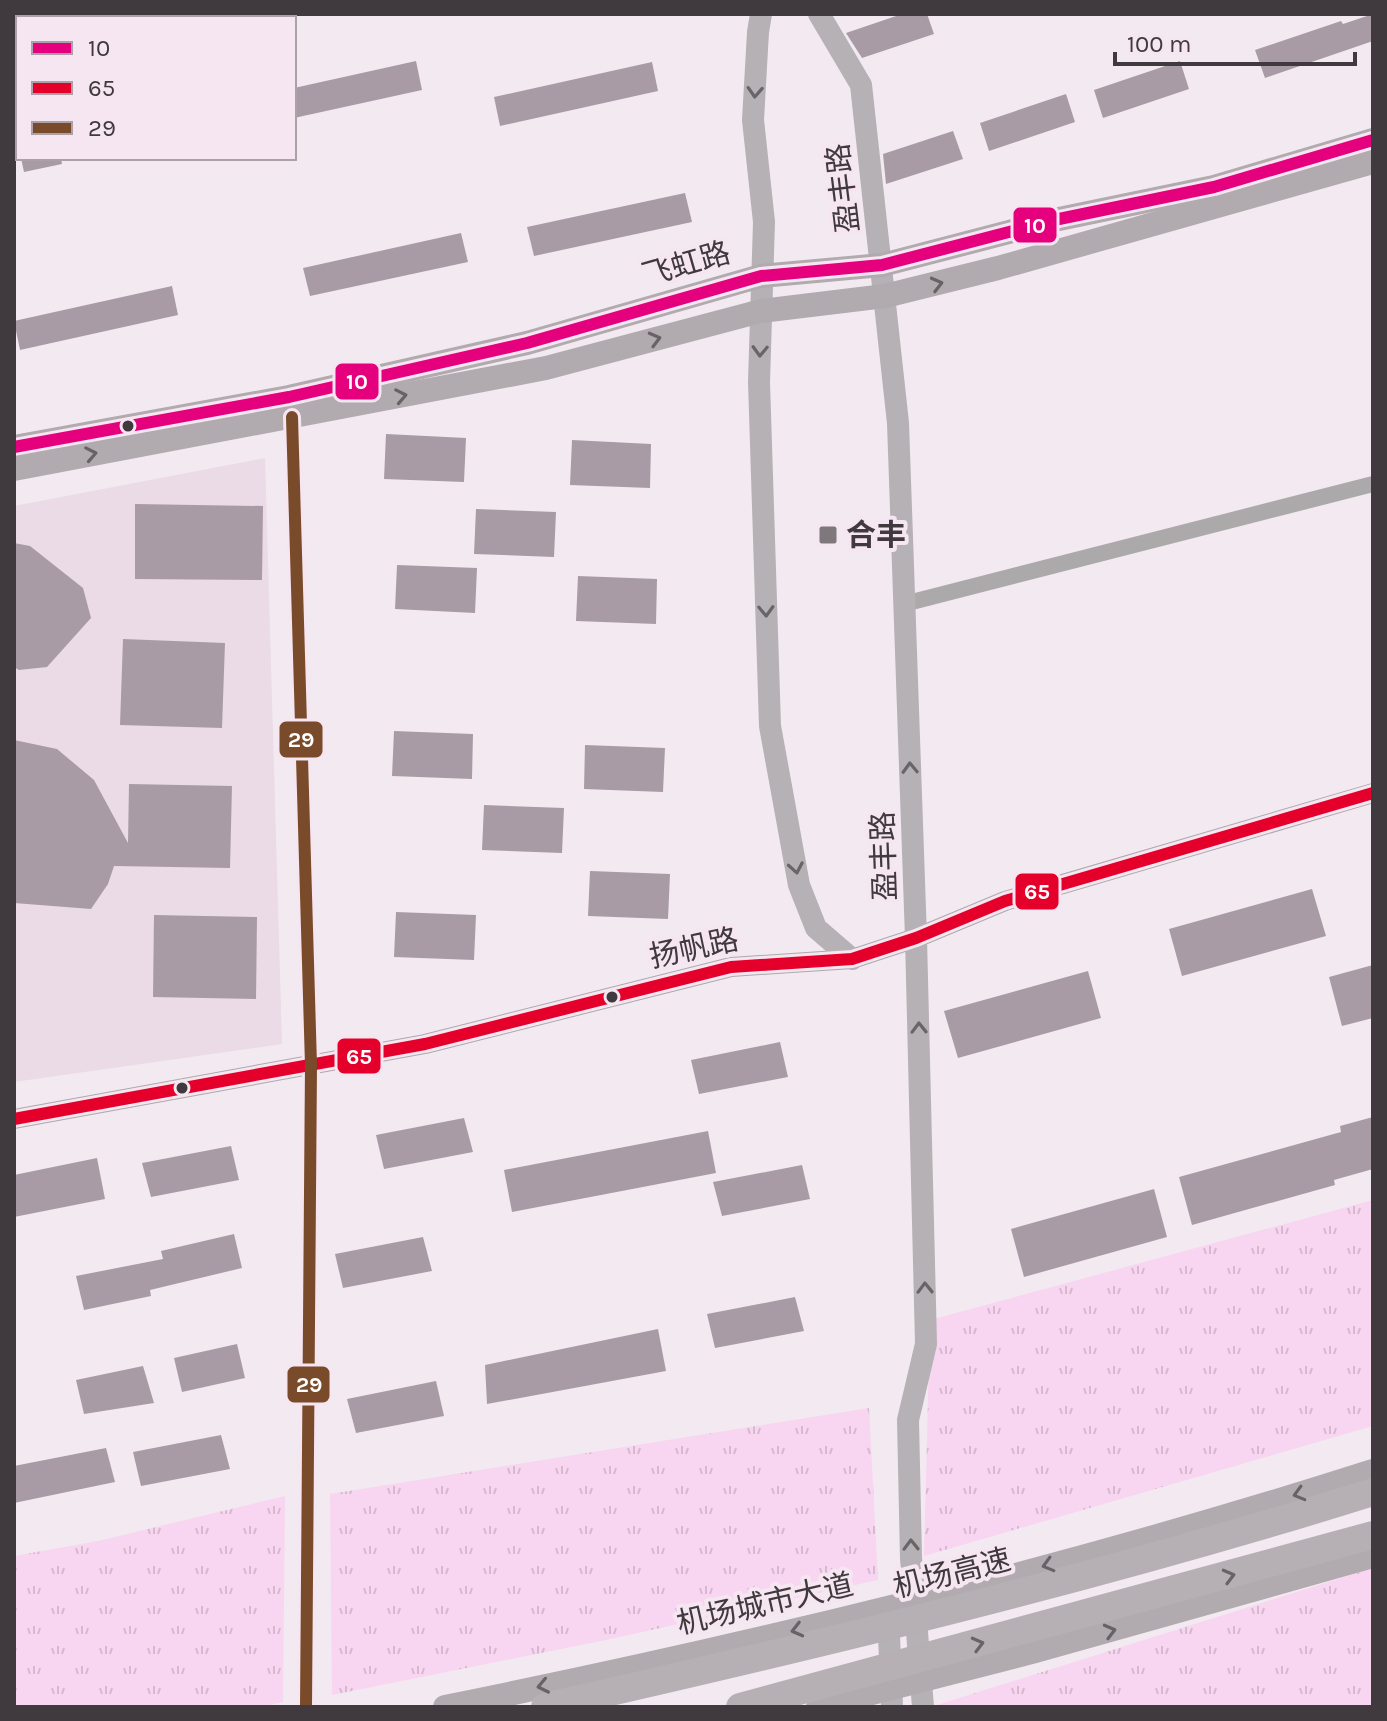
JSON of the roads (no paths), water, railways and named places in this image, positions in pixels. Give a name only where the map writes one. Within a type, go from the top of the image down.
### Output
[{"type":"highway","name":"机场高速","points":[[545,1707],[736,1664],[1001,1597],[1373,1492]]},
{"type":"highway","points":[[740,1707],[1373,1535]]},
{"type":"main road","points":[[761,14],[753,120],[764,222],[759,382],[770,726],[799,885],[816,928],[852,959]]},
{"type":"main road","name":"盈丰路","points":[[819,14],[861,85],[898,423],[926,1344],[908,1420],[914,1601],[923,1707]]},
{"type":"main road","name":"飞虹路","points":[[14,447],[289,397],[512,347],[761,276],[882,265],[1059,219],[1214,187],[1373,140]]},
{"type":"main road","points":[[14,469],[546,368],[761,311],[885,296],[998,268],[1373,162]]},
{"type":"main road","name":"机场城市大道","points":[[445,1707],[728,1646],[914,1601],[1373,1471]]},
{"type":"main road","points":[[818,1707],[892,1698],[922,1680],[1373,1556]]},
{"type":"main road","points":[[887,1607],[892,1698]]},
{"type":"street","points":[[292,417],[311,1065],[306,1707]]},
{"type":"street","points":[[904,604],[1373,484]]},
{"type":"street","name":"扬帆路","points":[[14,1119],[425,1044],[731,967],[852,959],[916,938],[1005,901],[1373,793]]},
{"type":"place","name":"合丰","points":[[828,535]]}]
